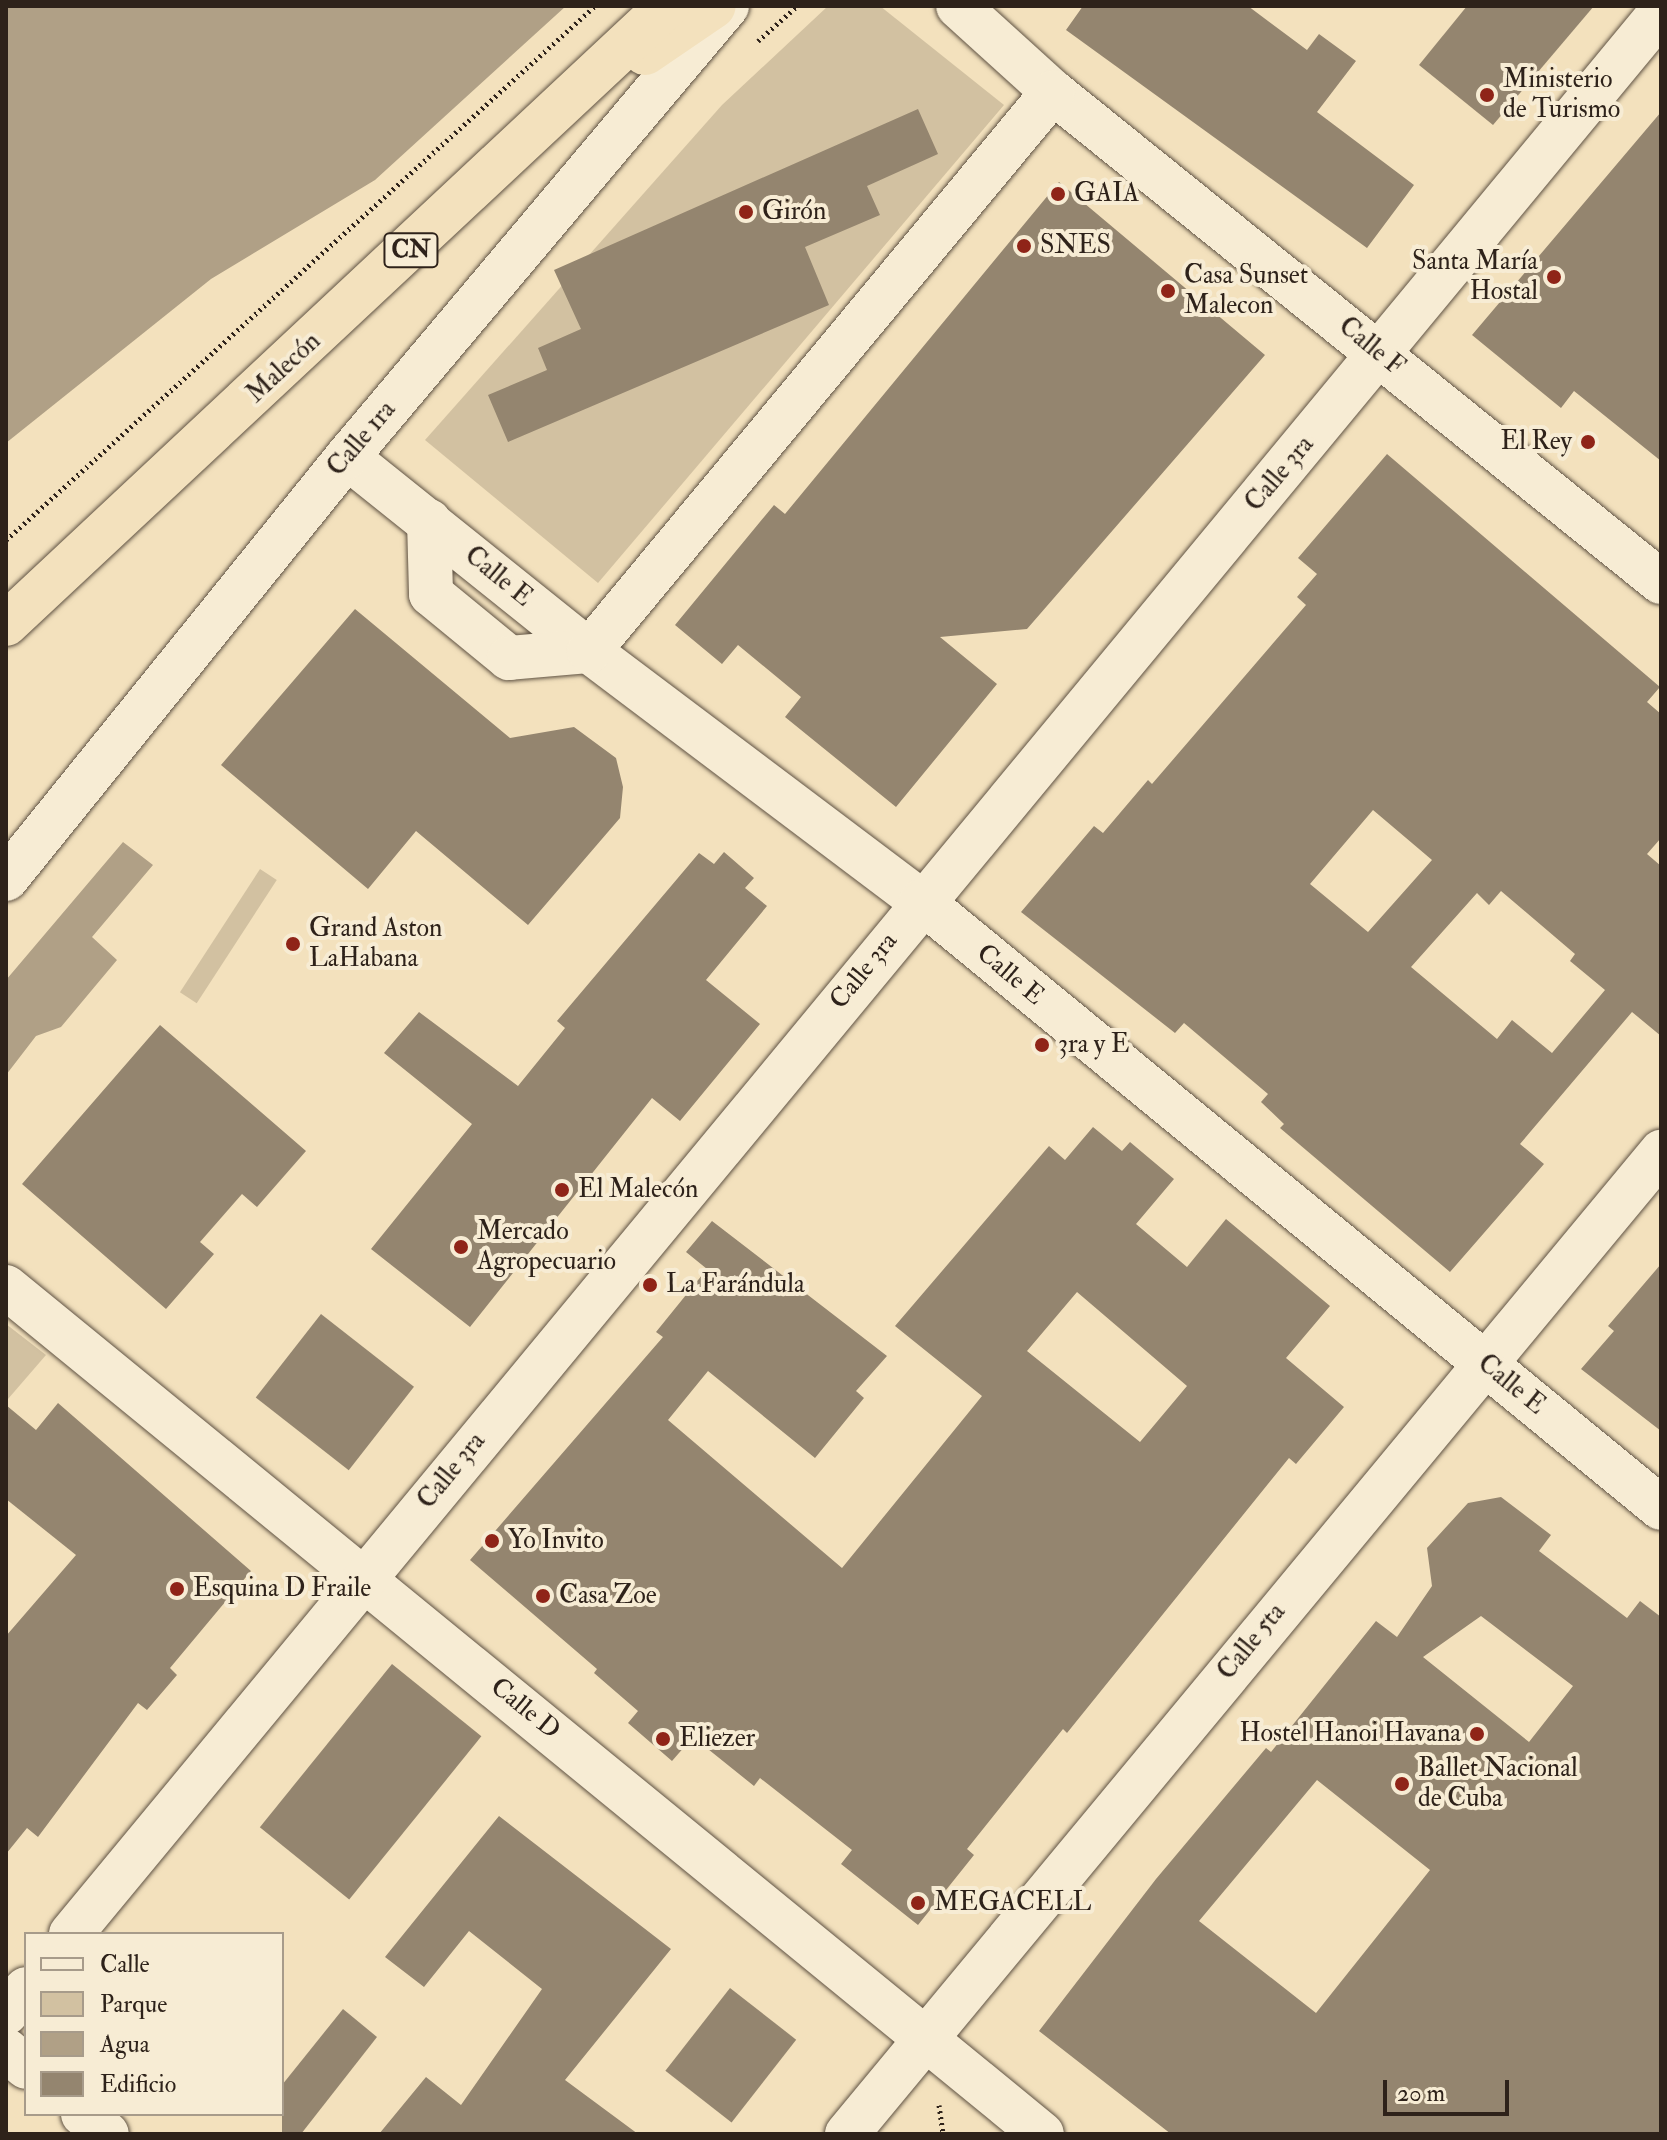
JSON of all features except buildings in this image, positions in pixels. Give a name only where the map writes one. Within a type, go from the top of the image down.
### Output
[{"type":"highway","name":"Malecón","points":[[6,624],[561,111],[667,6]]},
{"type":"highway","name":"Malecón","points":[[561,111],[714,6]]},
{"type":"street","name":"Calle 1ra","points":[[6,879],[347,457],[727,6]]},
{"type":"street","name":"Calle F","points":[[958,6],[1053,92],[1661,582]]},
{"type":"street","name":"Calle F","points":[[984,6],[1007,50]]},
{"type":"street","name":"Calle 3ra","points":[[73,1932],[921,901],[1380,354],[1661,12]]},
{"type":"street","points":[[589,651],[1053,92]]},
{"type":"street","name":"Calle E","points":[[347,457],[589,651],[921,901],[1661,1508]]},
{"type":"street","name":"Calle 5ta","points":[[847,2134],[1482,1361],[1661,1152]]},
{"type":"street","name":"Calle D","points":[[6,1287],[1042,2134]]},
{"type":"street","points":[[6,2013],[24,1991]]},
{"type":"street","points":[[6,2050],[24,2065]]},
{"type":"street","points":[[85,2116],[107,2134]]},
{"type":"path","points":[[6,540],[595,6]]},
{"type":"green space","points":[[828,6],[880,6],[1004,105],[598,583],[425,440],[722,105]]},
{"type":"green space","points":[[260,869],[277,880],[197,1003],[180,992]]},
{"type":"green space","points":[[6,1324],[46,1355],[8,1399],[6,1397]]},
{"type":"water","points":[[6,6],[566,6],[375,180],[211,279],[6,443]]},
{"type":"water","points":[[123,842],[153,865],[92,937],[117,960],[61,1027],[36,1036],[6,1075],[6,980]]},
{"type":"place","name":"Ministerio de Turismo","points":[[1487,95]]},
{"type":"place","name":"GAIA","points":[[1058,194]]},
{"type":"place","name":"Girón","points":[[746,212]]},
{"type":"place","name":"SNES","points":[[1024,246]]},
{"type":"place","name":"Santa María Hostal","points":[[1554,277]]},
{"type":"place","name":"Casa Sunset Malecon","points":[[1168,291]]},
{"type":"place","name":"El Rey","points":[[1588,442]]},
{"type":"place","name":"Grand Aston LaHabana","points":[[293,944]]},
{"type":"place","name":"3ra y E","points":[[1042,1045]]},
{"type":"place","name":"El Malecón","points":[[562,1190]]},
{"type":"place","name":"Mercado Agropecuario","points":[[461,1247]]},
{"type":"place","name":"La Farándula","points":[[650,1285]]},
{"type":"place","name":"Yo Invito","points":[[492,1541]]},
{"type":"place","name":"Esquina D Fraile","points":[[177,1589]]},
{"type":"place","name":"Casa Zoe","points":[[543,1596]]},
{"type":"place","name":"Hostel Hanoi Havana","points":[[1477,1734]]},
{"type":"place","name":"Eliezer","points":[[663,1739]]},
{"type":"place","name":"Ballet Nacional de Cuba","points":[[1402,1784]]},
{"type":"place","name":"MEGACELL","points":[[918,1903]]}]
